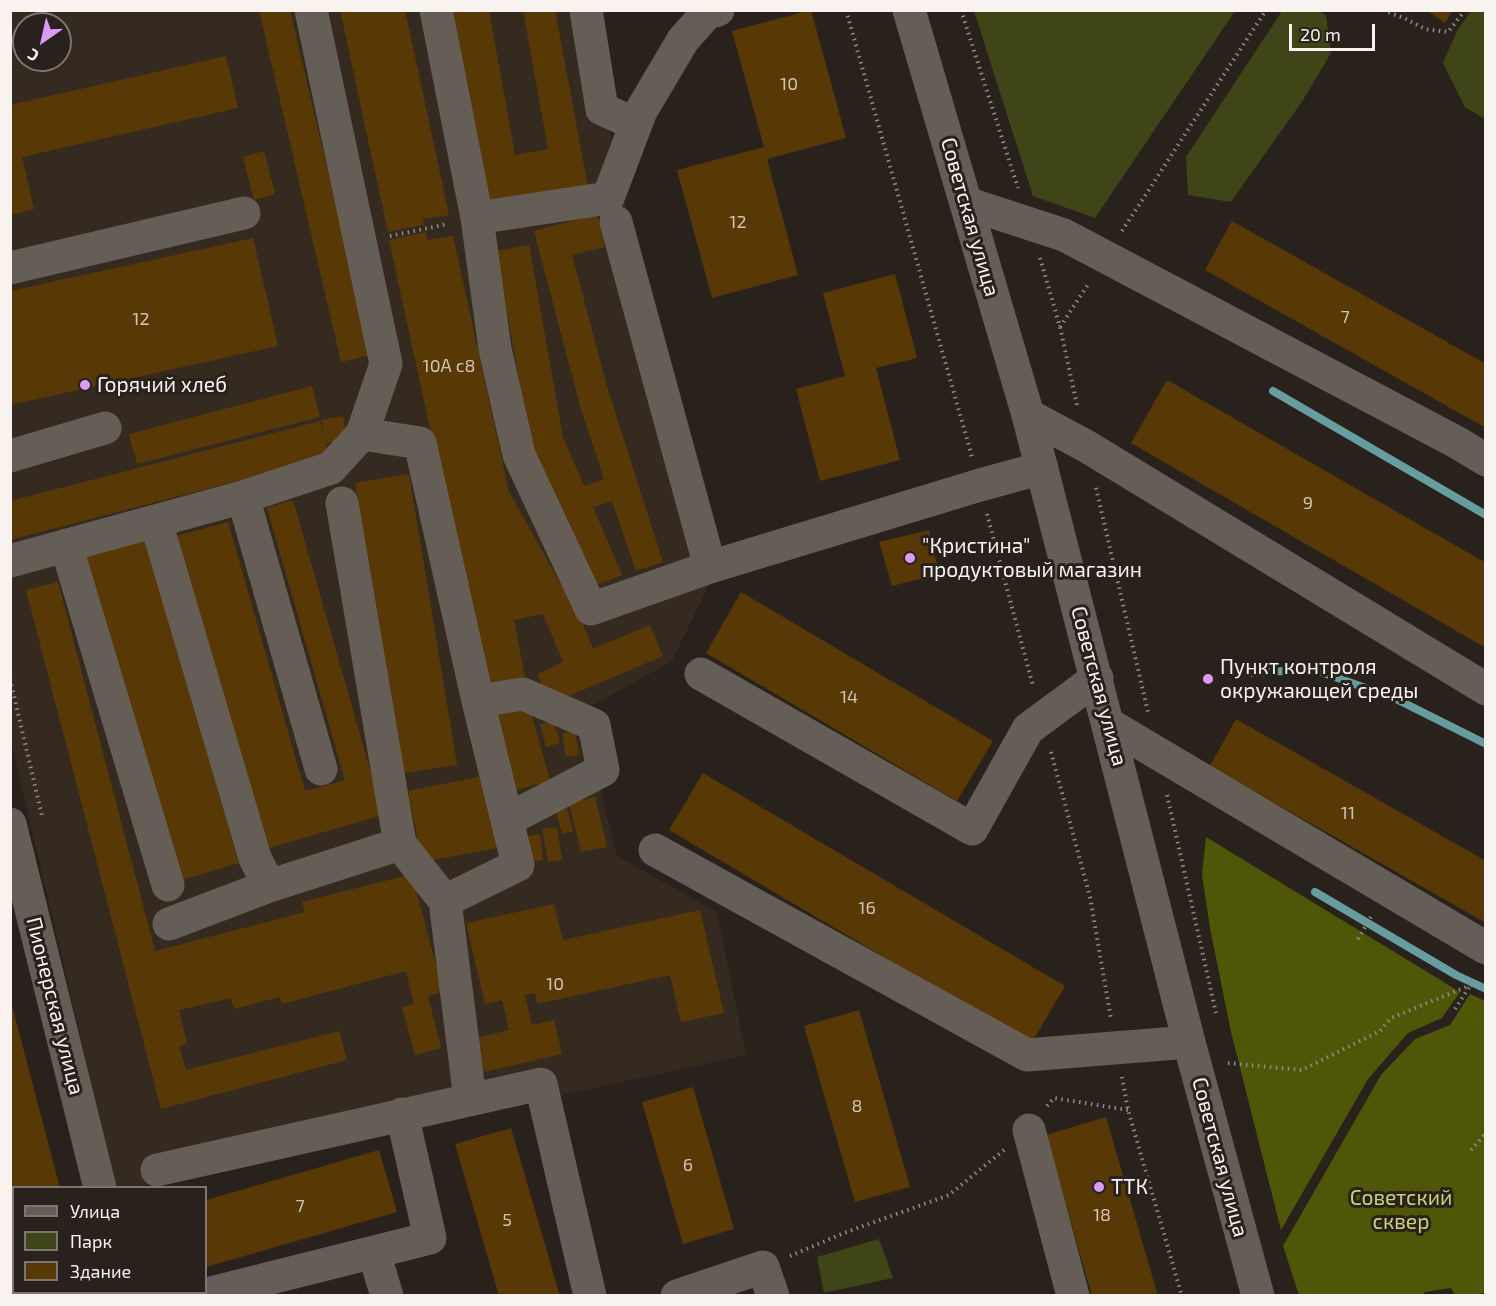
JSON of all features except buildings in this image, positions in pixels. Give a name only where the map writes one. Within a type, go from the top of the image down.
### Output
[{"type":"street","points":[[10,561],[243,497],[331,468],[362,435],[386,364],[311,10]]},
{"type":"street","points":[[436,10],[477,218],[495,349],[519,455],[591,609],[710,567],[1042,468]]},
{"type":"street","points":[[586,10],[602,109],[636,124]]},
{"type":"street","points":[[477,218],[608,198],[641,111],[682,40],[707,13],[718,10]]},
{"type":"street","name":"Советская улица","points":[[909,10],[1028,415],[1258,1296]]},
{"type":"street","points":[[966,203],[1064,235],[1448,438],[1485,460]]},
{"type":"street","points":[[10,268],[244,213]]},
{"type":"street","points":[[616,222],[710,567]]},
{"type":"street","points":[[1028,415],[1086,446],[1485,689]]},
{"type":"street","points":[[10,456],[105,428]]},
{"type":"street","points":[[362,435],[420,443],[518,866],[445,901]]},
{"type":"street","points":[[243,497],[321,769]]},
{"type":"street","points":[[342,503],[400,844],[445,901],[470,1099]]},
{"type":"street","points":[[156,522],[255,858],[269,886]]},
{"type":"street","points":[[66,545],[168,885]]},
{"type":"street","points":[[701,674],[972,829],[1028,729],[1097,678]]},
{"type":"street","points":[[478,701],[523,694],[594,725],[603,770],[507,820]]},
{"type":"street","points":[[1110,725],[1485,948]]},
{"type":"street","name":"Пионерская улица","points":[[10,824],[100,1186]]},
{"type":"street","points":[[169,924],[269,886],[400,844]]},
{"type":"street","points":[[655,850],[1028,1055],[1190,1042]]},
{"type":"street","points":[[157,1170],[541,1084],[590,1296]]},
{"type":"street","points":[[199,1296],[430,1238],[402,1114]]},
{"type":"street","points":[[1029,1130],[1073,1296]]},
{"type":"street","points":[[374,1253],[387,1296]]},
{"type":"street","points":[[677,1296],[768,1281]]},
{"type":"path","points":[[846,10],[980,485],[1090,897],[1117,1049]]},
{"type":"path","points":[[961,10],[1030,224],[1060,327],[1218,1022]]},
{"type":"path","points":[[1060,327],[1266,10]]},
{"type":"path","points":[[1383,10],[1425,29],[1448,32],[1465,10]]},
{"type":"path","points":[[361,243],[477,218]]},
{"type":"path","points":[[1359,939],[1372,915]]},
{"type":"path","points":[[1228,1063],[1302,1070],[1380,1031],[1391,1018],[1471,985],[1455,1009]]},
{"type":"path","points":[[1226,1057],[1231,1074]]},
{"type":"path","points":[[768,1281],[844,1233],[949,1195],[1029,1130],[1054,1098],[1128,1110],[1182,1296]]},
{"type":"path","points":[[1471,1150],[1485,1133]]},
{"type":"shaded area","points":[[10,11],[584,11],[631,232],[722,558],[672,661],[581,712],[617,856],[717,912],[746,1055],[143,1186],[116,1186],[11,741]]},
{"type":"green space","points":[[974,10],[1235,11],[1095,218],[1033,196]]},
{"type":"green space","points":[[1282,11],[1318,11],[1326,15],[1331,53],[1303,100],[1231,202],[1188,195],[1186,157]]},
{"type":"green space","points":[[1471,11],[1485,11],[1485,119],[1465,107],[1443,63],[1457,31]]},
{"type":"green space","points":[[1206,837],[1460,992],[1442,1018],[1408,1033],[1368,1079],[1281,1230],[1231,1032],[1210,928],[1202,875]]},
{"type":"green space","name":"Советский сквер","points":[[1470,994],[1485,1001],[1485,1292],[1477,1295],[1455,1295],[1451,1288],[1425,1292],[1422,1295],[1299,1295],[1283,1246],[1381,1075],[1415,1039],[1450,1025]]},
{"type":"green space","points":[[879,1239],[893,1278],[824,1293],[817,1257]]},
{"type":"waterway","points":[[1273,391],[1486,515]]},
{"type":"waterway","points":[[1253,673],[1321,672],[1396,699],[1486,744]]},
{"type":"waterway","points":[[1315,892],[1456,975],[1486,989]]},
{"type":"place","name":"Горячий хлеб","points":[[85,385]]},
{"type":"place","name":"\"Кристина\" продуктовый магазин","points":[[910,558]]},
{"type":"place","name":"Пункт контроля окружающей среды","points":[[1208,679]]},
{"type":"place","name":"ТТК","points":[[1099,1187]]}]
